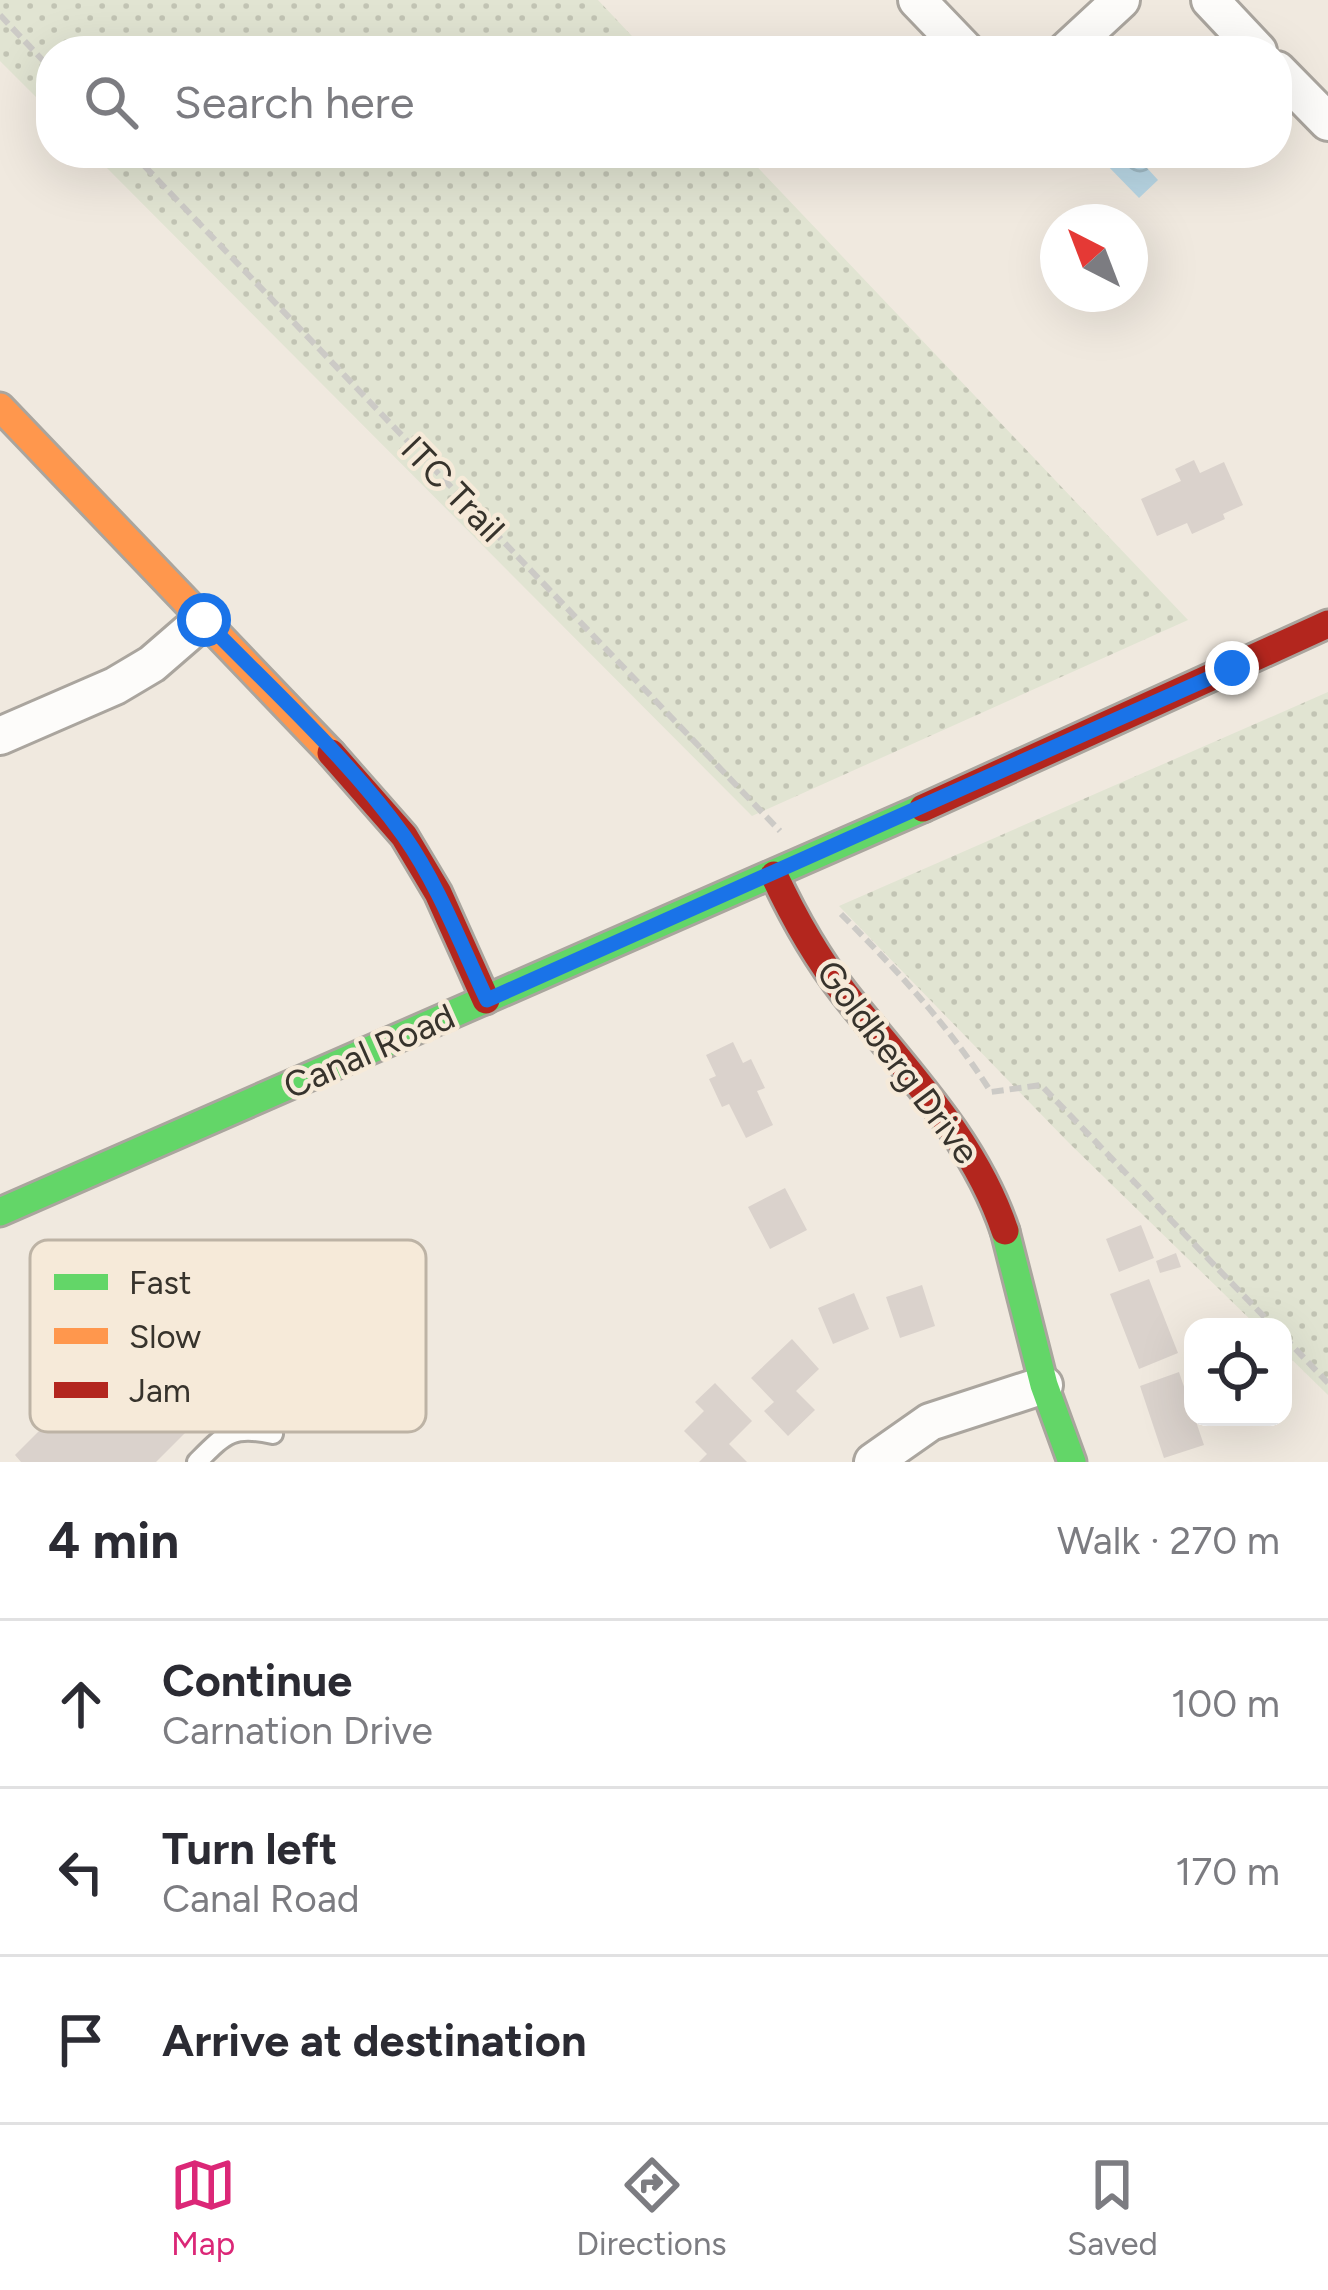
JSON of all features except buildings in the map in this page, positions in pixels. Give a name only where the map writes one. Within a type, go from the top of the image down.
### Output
[{"type":"street","points":[[917,0],[952,36]]},
{"type":"street","points":[[1082,36],[1121,0]]},
{"type":"street","points":[[1210,0],[1244,36]]},
{"type":"street","points":[[1292,85],[1328,122]]},
{"type":"street","points":[[0,407],[354,777],[404,836],[438,893],[487,1000]]},
{"type":"street","points":[[0,736],[115,686],[152,664],[204,620]]},
{"type":"street","name":"Canal Road","points":[[0,1212],[774,875],[1328,624]]},
{"type":"street","name":"Goldberg Drive","points":[[774,875],[805,939],[953,1130],[981,1174],[1000,1214],[1045,1385],[1072,1462]]},
{"type":"street","points":[[873,1462],[930,1422],[1045,1385]]},
{"type":"lane","points":[[197,1462],[228,1432]]},
{"type":"lane","points":[[265,1432],[273,1434]]},
{"type":"path","points":[[0,15],[36,52]]},
{"type":"path","name":"ITC Trail","points":[[146,168],[775,826]]},
{"type":"path","points":[[833,905],[898,971],[967,1054],[991,1092],[1041,1085],[1265,1318]]},
{"type":"path","points":[[1292,1345],[1328,1383]]},
{"type":"green space","points":[[0,0],[598,0],[632,36],[36,36],[36,97],[0,61]]},
{"type":"green space","points":[[107,168],[758,168],[1188,620],[752,816]]},
{"type":"green space","points":[[1328,692],[1328,1395],[1292,1360],[1292,1318],[1249,1318],[1069,1143],[839,906]]},
{"type":"water","points":[[1110,168],[1147,168],[1158,180],[1139,198]]},
{"type":"traffic: fast","points":[[0,1212],[923,808]]},
{"type":"traffic: fast","points":[[1005,1231],[1044,1385],[1072,1462]]},
{"type":"traffic: slow","points":[[0,407],[331,753]]},
{"type":"traffic: jam","points":[[923,808],[1328,624]]},
{"type":"traffic: jam","points":[[331,753],[404,836],[438,893],[486,1000]]},
{"type":"traffic: jam","points":[[774,875],[824,966],[956,1135],[992,1197],[1005,1231]]},
{"type":"route","points":[[204,620],[404,836],[438,893],[487,1000],[1232,668]]}]
